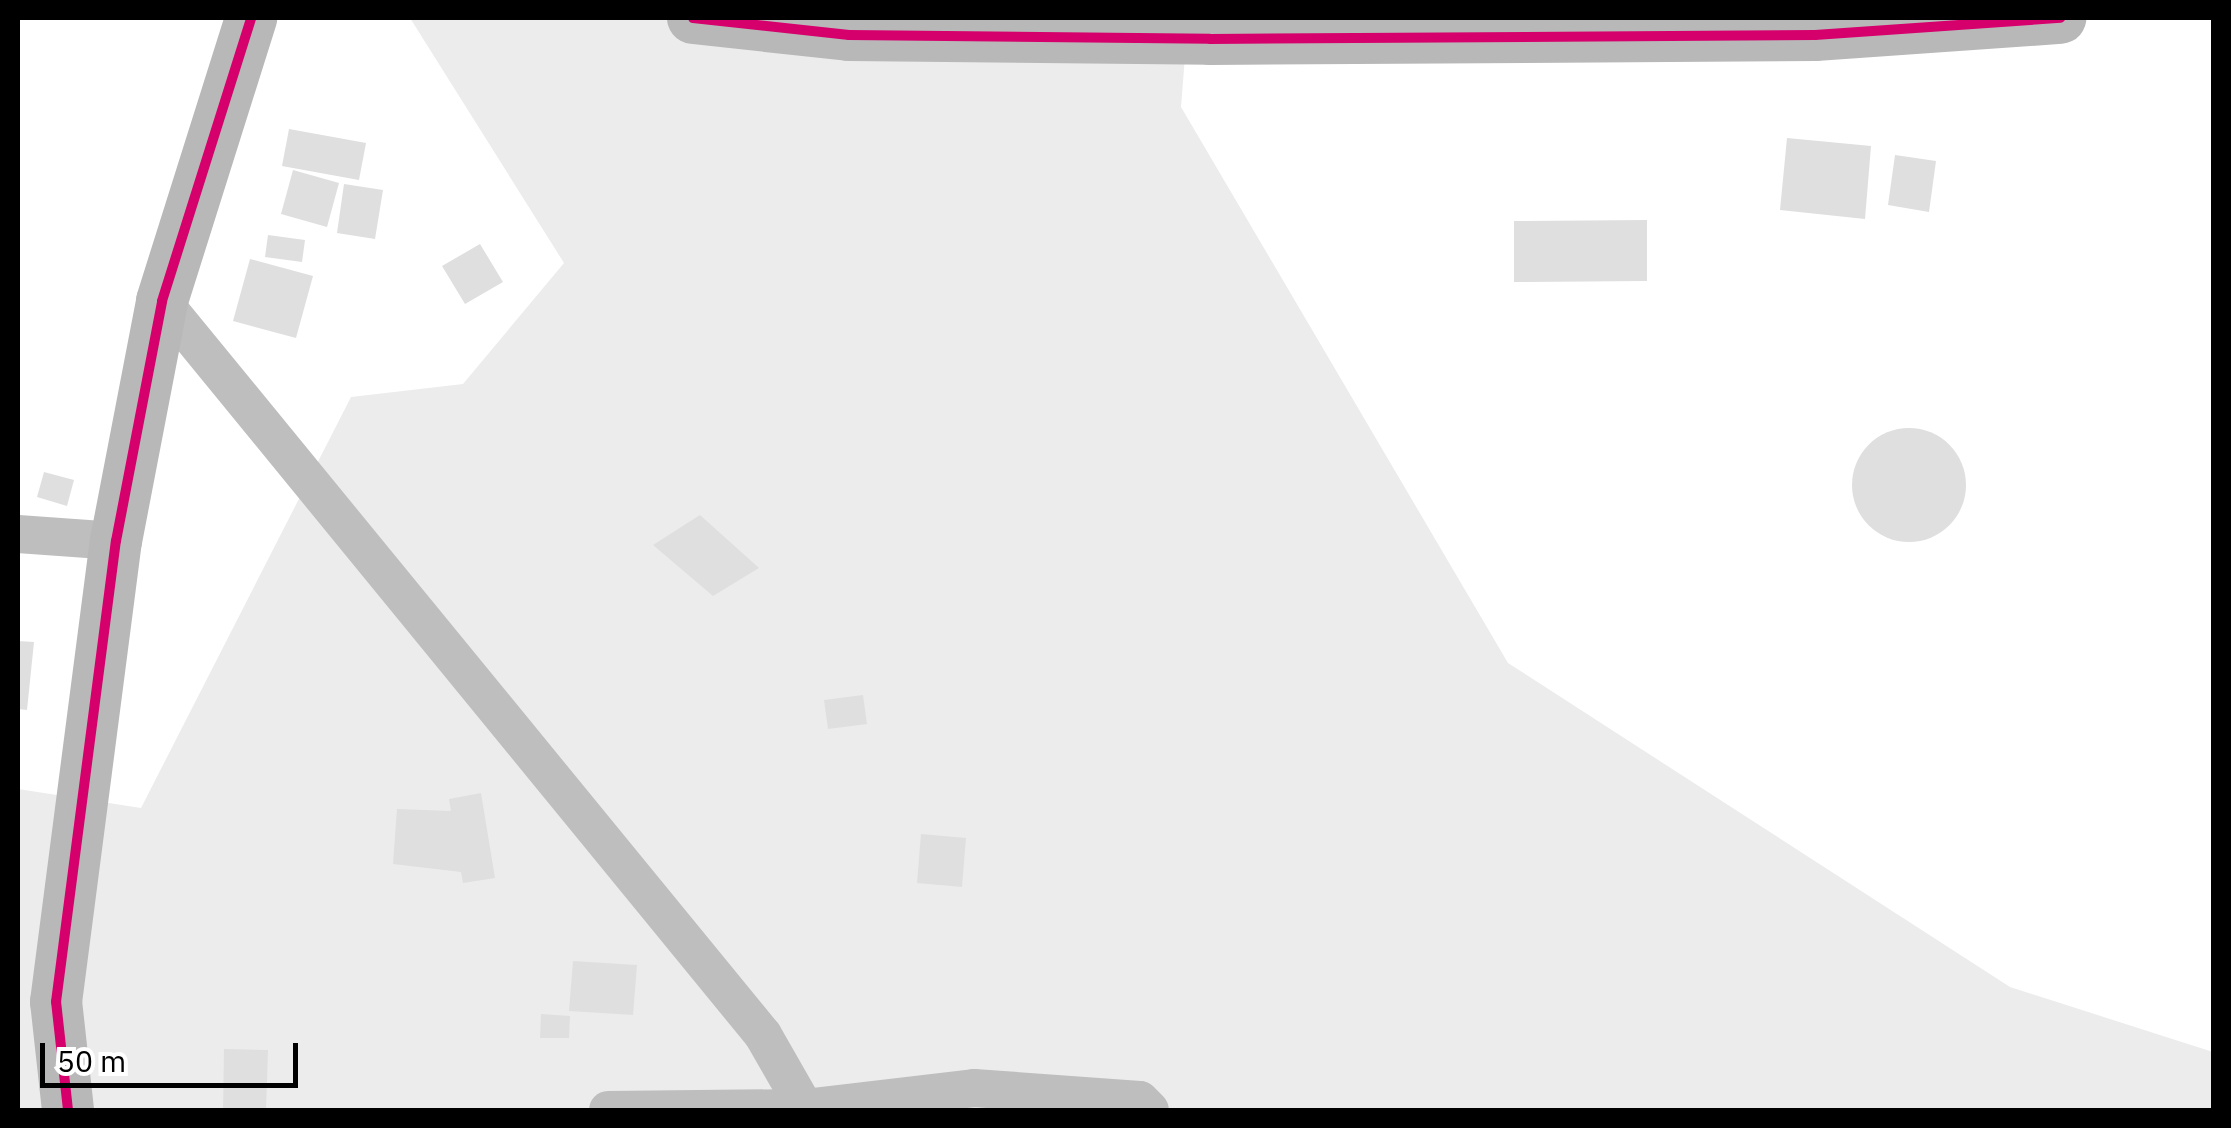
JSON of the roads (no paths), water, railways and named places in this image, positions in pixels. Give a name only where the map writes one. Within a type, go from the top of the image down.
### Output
[{"type":"street","points":[[68,1110],[56,1002],[116,541],[162,300],[251,18]]},
{"type":"street","points":[[693,18],[850,34],[1210,39],[1815,35],[2060,18]]},
{"type":"street","points":[[162,300],[763,1035],[805,1109]]},
{"type":"street","points":[[18,534],[116,541]]},
{"type":"street","points":[[608,1110],[805,1109],[974,1088],[1140,1100],[1150,1110]]}]
